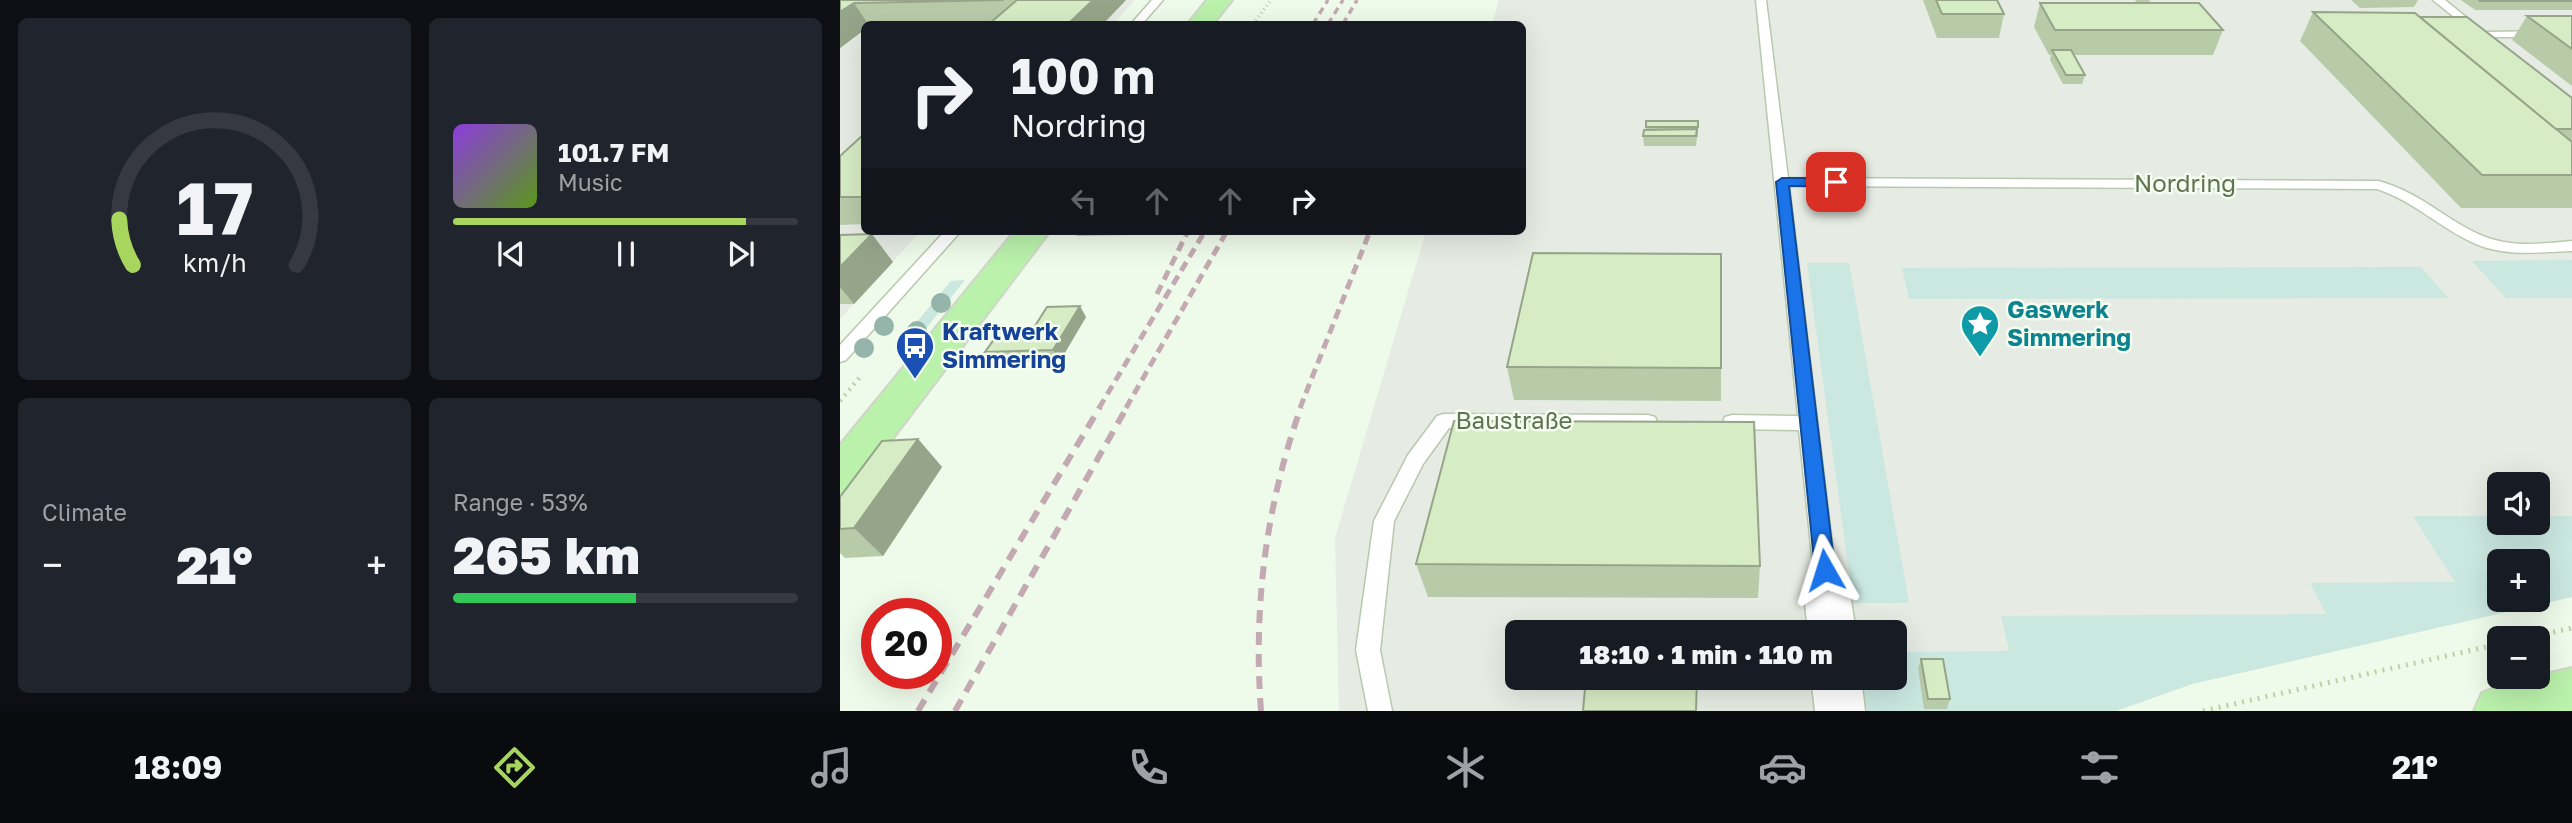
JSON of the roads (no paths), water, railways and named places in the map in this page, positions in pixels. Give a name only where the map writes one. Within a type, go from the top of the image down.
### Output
[{"type":"main road","points":[[1202,21],[1220,0]]},
{"type":"main road","points":[[840,476],[1030,235]]},
{"type":"main road","points":[[2501,711],[2572,692]]},
{"type":"street","points":[[1838,690],[1840,711]]},
{"type":"lane","points":[[1139,21],[1158,0]]},
{"type":"lane","points":[[1761,0],[1830,613]]},
{"type":"lane","points":[[2438,0],[2502,50]]},
{"type":"lane","points":[[2483,35],[2572,34]]},
{"type":"lane","name":"Nordring","points":[[1782,182],[2378,185],[2399,190],[2426,204],[2480,240],[2506,247],[2572,246]]},
{"type":"lane","points":[[840,356],[949,235]]},
{"type":"lane","name":"Baustraße","points":[[1380,711],[1368,650],[1384,521],[1415,460],[1444,421],[1674,422]]},
{"type":"lane","points":[[1714,422],[1809,423]]},
{"type":"railway","points":[[1315,21],[1328,0]]},
{"type":"railway","points":[[1330,21],[1343,0]]},
{"type":"railway","points":[[1345,21],[1357,0]]},
{"type":"railway","points":[[1157,294],[1186,235]]},
{"type":"railway","points":[[1099,408],[1203,235]]},
{"type":"railway","points":[[1126,408],[1225,235]]},
{"type":"railway","points":[[1300,408],[1368,235]]},
{"type":"railway","points":[[918,711],[1100,407]]},
{"type":"railway","points":[[955,711],[1127,407]]},
{"type":"railway","points":[[1261,711],[1259,633],[1265,557],[1279,481],[1301,407]]},
{"type":"place","name":"Gaswerk Simmering","points":[[1980,358]]},
{"type":"place","name":"Kraftwerk Simmering","points":[[915,380]]}]
